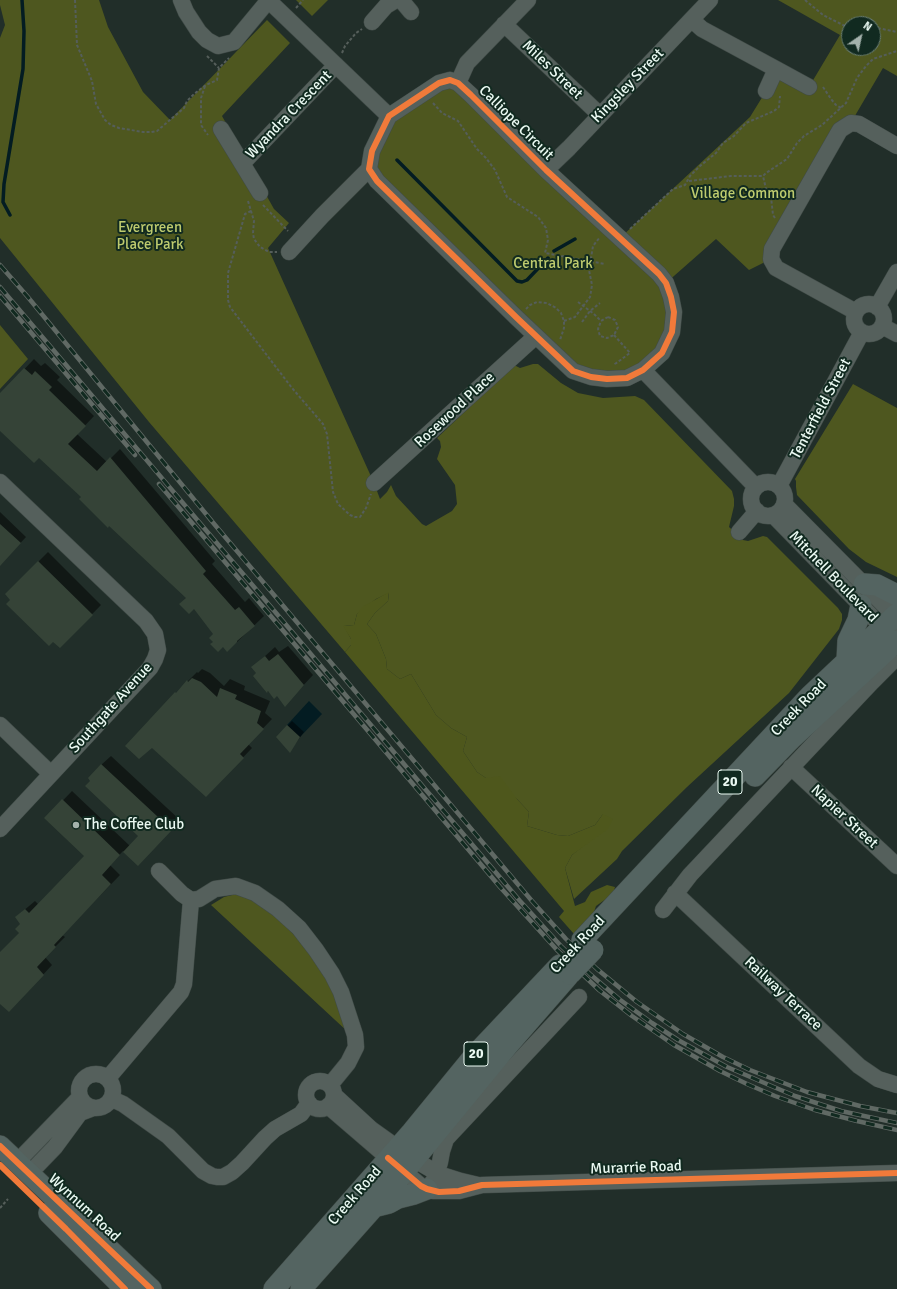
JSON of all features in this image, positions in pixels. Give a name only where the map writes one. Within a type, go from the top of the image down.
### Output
[{"type":"main road","points":[[864,584],[877,585],[897,594]]},
{"type":"main road","points":[[847,660],[848,641],[858,620],[861,605]]},
{"type":"main road","name":"Creek Road","points":[[301,1289],[372,1208],[401,1159],[475,1055],[565,970],[810,696],[847,660],[894,626]]},
{"type":"main road","name":"Creek Road","points":[[588,945],[792,738],[894,626]]},
{"type":"main road","name":"Wynnum Road","points":[[0,1146],[15,1167],[66,1229],[125,1289]]},
{"type":"main road","name":"Creek Road","points":[[274,1289],[401,1159]]},
{"type":"main road","name":"Wynnum Road","points":[[15,1167],[151,1289]]},
{"type":"main road","points":[[372,1208],[389,1203],[398,1198],[414,1194],[432,1181]]},
{"type":"street","name":"Wyandra Crescent","points":[[181,0],[186,12],[199,32],[207,40],[218,46],[234,42],[268,1],[389,116]]},
{"type":"street","points":[[372,22],[386,6],[396,0]]},
{"type":"street","points":[[458,83],[467,63],[528,0]]},
{"type":"street","name":"Kingsley Street","points":[[546,170],[710,0]]},
{"type":"street","points":[[692,20],[702,29],[809,87]]},
{"type":"street","name":"Miles Street","points":[[504,24],[600,115]]},
{"type":"street","name":"Wyandra Crescent","points":[[242,164],[336,65]]},
{"type":"street","points":[[773,92],[776,69]]},
{"type":"street","name":"Calliope Circuit","points":[[369,169],[377,181],[517,318],[573,370],[591,377],[607,379],[628,378],[643,370],[662,353],[672,332],[674,312],[666,283],[659,274],[546,170],[458,83],[450,80],[440,83],[389,116]]},
{"type":"street","points":[[289,252],[322,216],[369,169],[372,151],[389,116]]},
{"type":"street","points":[[856,312],[776,268],[771,259],[772,249],[840,130],[851,123],[859,124],[897,146]]},
{"type":"street","name":"Wyandra Crescent","points":[[221,129],[260,193]]},
{"type":"street","points":[[877,307],[897,272]]},
{"type":"street","points":[[872,304],[881,309],[884,322],[880,331],[866,334],[858,330],[854,321],[856,312],[862,305],[872,304]]},
{"type":"street","points":[[882,326],[897,334]]},
{"type":"street","name":"Tenterfield Street","points":[[779,486],[862,332]]},
{"type":"street","name":"Rosewood Place","points":[[374,483],[536,336]]},
{"type":"street","points":[[643,370],[756,487]]},
{"type":"street","name":"Southgate Avenue","points":[[0,482],[146,621],[153,630],[157,640],[157,654],[150,668],[0,829]]},
{"type":"street","points":[[779,486],[775,483],[765,482],[756,487],[752,497],[754,507],[757,511],[764,515],[779,510]]},
{"type":"street","name":"Mitchell Boulevard","points":[[779,486],[785,494],[779,510]]},
{"type":"street","name":"Mitchell Boulevard","points":[[779,510],[864,584],[894,626]]},
{"type":"street","name":"Mitchell Boulevard","points":[[779,510],[861,605],[894,626]]},
{"type":"street","points":[[739,532],[757,511]]},
{"type":"street","points":[[663,910],[690,875],[892,662]]},
{"type":"street","points":[[0,725],[51,774]]},
{"type":"street","name":"Napier Street","points":[[791,767],[897,866]]},
{"type":"street","points":[[159,872],[182,894],[191,900],[199,899],[215,889],[236,886],[254,894],[278,909],[299,928],[332,974],[341,992],[355,1036],[356,1047],[330,1095],[320,1108],[316,1108],[309,1103],[306,1094],[310,1086],[317,1081],[326,1082],[330,1095],[371,1129],[401,1159],[432,1181],[444,1145],[450,1134],[579,997]]},
{"type":"street","name":"Railway Terrace","points":[[675,893],[859,1066],[878,1079],[897,1085]]},
{"type":"street","points":[[108,1078],[180,992],[184,984],[191,900]]},
{"type":"street","points":[[15,1167],[55,1147],[80,1113],[104,1106],[112,1099],[113,1088],[108,1078],[97,1073],[86,1076],[79,1086],[78,1092],[83,1102],[93,1108]]},
{"type":"street","points":[[15,1167],[80,1098]]},
{"type":"street","points":[[112,1099],[123,1104],[168,1136],[203,1170],[217,1178],[223,1177],[232,1172],[275,1129],[301,1114],[309,1103]]},
{"type":"street","name":"Murarrie Road","points":[[432,1181],[439,1192],[459,1191],[482,1186],[897,1173]]},
{"type":"path","points":[[75,0],[77,45],[92,81],[96,104],[105,120],[111,125],[119,128],[143,132],[157,131],[184,108],[187,101],[194,94],[216,80],[219,68],[232,56]]},
{"type":"path","points":[[296,8],[303,0]]},
{"type":"path","points":[[805,0],[823,15],[841,24]]},
{"type":"path","points":[[336,65],[345,46],[356,33],[372,22]]},
{"type":"path","points":[[881,29],[897,32]]},
{"type":"path","points":[[689,181],[731,176],[763,176],[770,169],[781,164],[787,159],[797,143],[804,136],[822,125],[846,103],[857,78],[873,59],[897,51]]},
{"type":"path","points":[[809,87],[810,82],[819,83],[836,106],[841,108]]},
{"type":"path","points":[[628,232],[673,189],[685,185],[689,181],[690,176],[746,123],[774,111],[779,107],[773,92]]},
{"type":"path","points":[[432,102],[442,112],[458,121],[477,149],[495,170],[507,197],[538,217],[546,228],[548,240],[545,253],[605,264]]},
{"type":"path","points":[[763,176],[766,189],[771,197],[772,215],[777,221],[785,226]]},
{"type":"path","points":[[260,193],[259,201],[288,231]]},
{"type":"path","points":[[251,210],[245,214],[229,268],[228,300],[230,307],[292,388],[323,424],[327,434],[333,492],[338,504],[350,515],[360,517],[366,508],[374,483]]},
{"type":"path","points":[[564,321],[575,317],[590,297],[592,286],[589,270],[590,262],[593,246],[600,236]]},
{"type":"path","points":[[517,318],[530,305],[537,302],[546,303],[556,308],[561,313],[564,321],[562,336],[559,341]]},
{"type":"path","points":[[578,302],[601,321]]},
{"type":"path","points":[[582,322],[590,311],[600,303]]},
{"type":"path","points":[[608,317],[615,320],[618,327],[614,334],[607,338],[600,336],[598,329],[601,321],[608,317]]},
{"type":"path","points":[[614,334],[630,353],[615,364],[616,371]]},
{"type":"path","points":[[0,1208],[8,1199]]},
{"type":"green space","name":"Evergreen Place Park","points":[[0,0],[99,0],[108,27],[143,92],[170,120],[267,20],[290,43],[222,116],[274,209],[289,223],[268,248],[380,499],[391,485],[396,496],[422,524],[426,526],[452,511],[457,504],[455,485],[437,459],[441,447],[440,441],[437,438],[514,365],[520,368],[538,364],[561,383],[578,393],[603,398],[635,396],[644,400],[732,491],[734,506],[729,527],[743,540],[748,541],[763,536],[767,537],[838,608],[842,614],[839,629],[789,693],[687,787],[622,851],[617,859],[574,899],[565,868],[572,855],[588,842],[603,814],[595,825],[568,836],[557,835],[527,826],[529,812],[517,799],[477,772],[463,751],[467,737],[451,728],[436,715],[411,674],[400,679],[387,669],[386,659],[376,634],[367,624],[375,613],[388,601],[389,593],[376,599],[357,614],[354,625],[344,626],[351,639],[351,645],[345,652],[149,422],[0,238],[0,38],[5,25]]},
{"type":"green space","points":[[296,0],[328,0],[312,16]]},
{"type":"green space","points":[[778,0],[897,0],[897,76],[883,68],[771,259],[749,270],[716,239],[666,283],[672,332],[643,370],[591,377],[377,181],[372,151],[389,116],[450,80],[620,238],[750,117],[766,91],[776,69],[809,87],[840,35]]},
{"type":"green space","points":[[0,325],[28,359],[0,389]]},
{"type":"green space","points":[[853,384],[897,408],[897,577],[866,562],[849,549],[797,495],[795,479]]},
{"type":"green space","points":[[389,592],[388,601],[375,613],[367,624],[376,634],[386,659],[387,669],[400,679],[411,674],[436,715],[451,728],[467,737],[463,751],[477,772],[486,778],[500,776],[529,812],[527,826],[557,835],[568,836],[595,825],[603,814],[613,819],[608,829],[572,855],[565,868],[575,906],[585,902],[591,892],[607,885],[615,887],[613,894],[596,906],[594,912],[574,934],[559,917],[564,911],[345,652],[351,645],[351,639],[343,626],[354,625],[357,614],[362,607]]},
{"type":"green space","points":[[236,894],[252,899],[269,909],[314,955],[338,999],[348,1032],[211,905],[224,897]]},
{"type":"water","points":[[309,701],[322,714],[300,737],[287,725]]},
{"type":"building","points":[[24,368],[32,375],[35,371],[52,387],[49,390],[86,426],[68,444],[97,471],[110,457],[206,571],[203,574],[235,610],[239,607],[255,626],[237,641],[227,652],[223,647],[218,652],[210,644],[213,642],[209,638],[213,634],[194,609],[189,614],[179,604],[186,598],[109,526],[108,528],[79,499],[81,497],[39,458],[34,463],[0,431],[0,393]]},
{"type":"building","points":[[0,524],[21,543],[0,566]]},
{"type":"building","points":[[38,561],[93,615],[60,648],[53,642],[49,646],[6,604],[10,600],[5,594]]},
{"type":"building","points":[[278,654],[304,685],[285,707],[277,696],[274,699],[268,691],[267,693],[253,676],[256,673],[251,667],[265,656],[269,661]]},
{"type":"building","points":[[192,678],[201,682],[217,697],[220,688],[237,695],[235,699],[261,711],[257,723],[264,729],[240,754],[244,758],[206,797],[152,748],[139,759],[125,746],[175,692],[176,693],[187,680],[188,682]]},
{"type":"building","points":[[287,725],[300,737],[290,753],[276,737]]},
{"type":"building","points":[[101,764],[172,830],[138,866],[123,852],[138,836],[85,786],[90,781],[88,778]]},
{"type":"building","points":[[62,799],[120,855],[102,875],[111,884],[54,945],[56,947],[37,967],[44,975],[9,1012],[0,1004],[0,952],[19,933],[15,929],[20,924],[15,917],[25,909],[29,913],[84,856],[44,818]]},
{"type":"waterway","points":[[10,215],[3,202],[4,184],[23,69],[24,31],[22,0]]},
{"type":"waterway","points":[[397,160],[517,281],[522,282],[527,280],[548,258]]},
{"type":"waterway","points":[[554,251],[575,239]]},
{"type":"railway","points":[[0,265],[215,525],[532,901],[566,939],[597,969],[637,1002],[683,1034],[723,1057],[750,1070],[807,1092],[860,1106],[897,1113]]},
{"type":"railway","points":[[0,287],[520,901],[561,946],[591,975],[619,999],[652,1023],[678,1040],[727,1067],[795,1096],[841,1111],[897,1123]]},
{"type":"railway","points":[[0,296],[135,455]]},
{"type":"railway","points":[[159,484],[500,887],[557,950],[599,990],[632,1016],[674,1045],[720,1071],[747,1084],[775,1096],[815,1110],[897,1130]]},
{"type":"cycle path","points":[[450,80],[458,83],[471,95],[546,170],[659,274],[666,283],[674,312],[672,332],[662,353],[643,370],[627,378],[607,379],[591,377],[573,371],[377,181],[369,169],[372,151],[389,116],[439,83],[450,80]]},
{"type":"cycle path","points":[[0,1146],[151,1289]]},
{"type":"cycle path","points":[[388,1158],[421,1186],[439,1192],[459,1191],[482,1185],[897,1173]]},
{"type":"cycle path","points":[[0,1165],[125,1289]]},
{"type":"place","name":"The Coffee Club","points":[[76,825]]},
{"type":"park label","name":"Village Common","points":[[743,194]]},
{"type":"park label","name":"Central Park","points":[[553,264]]}]
